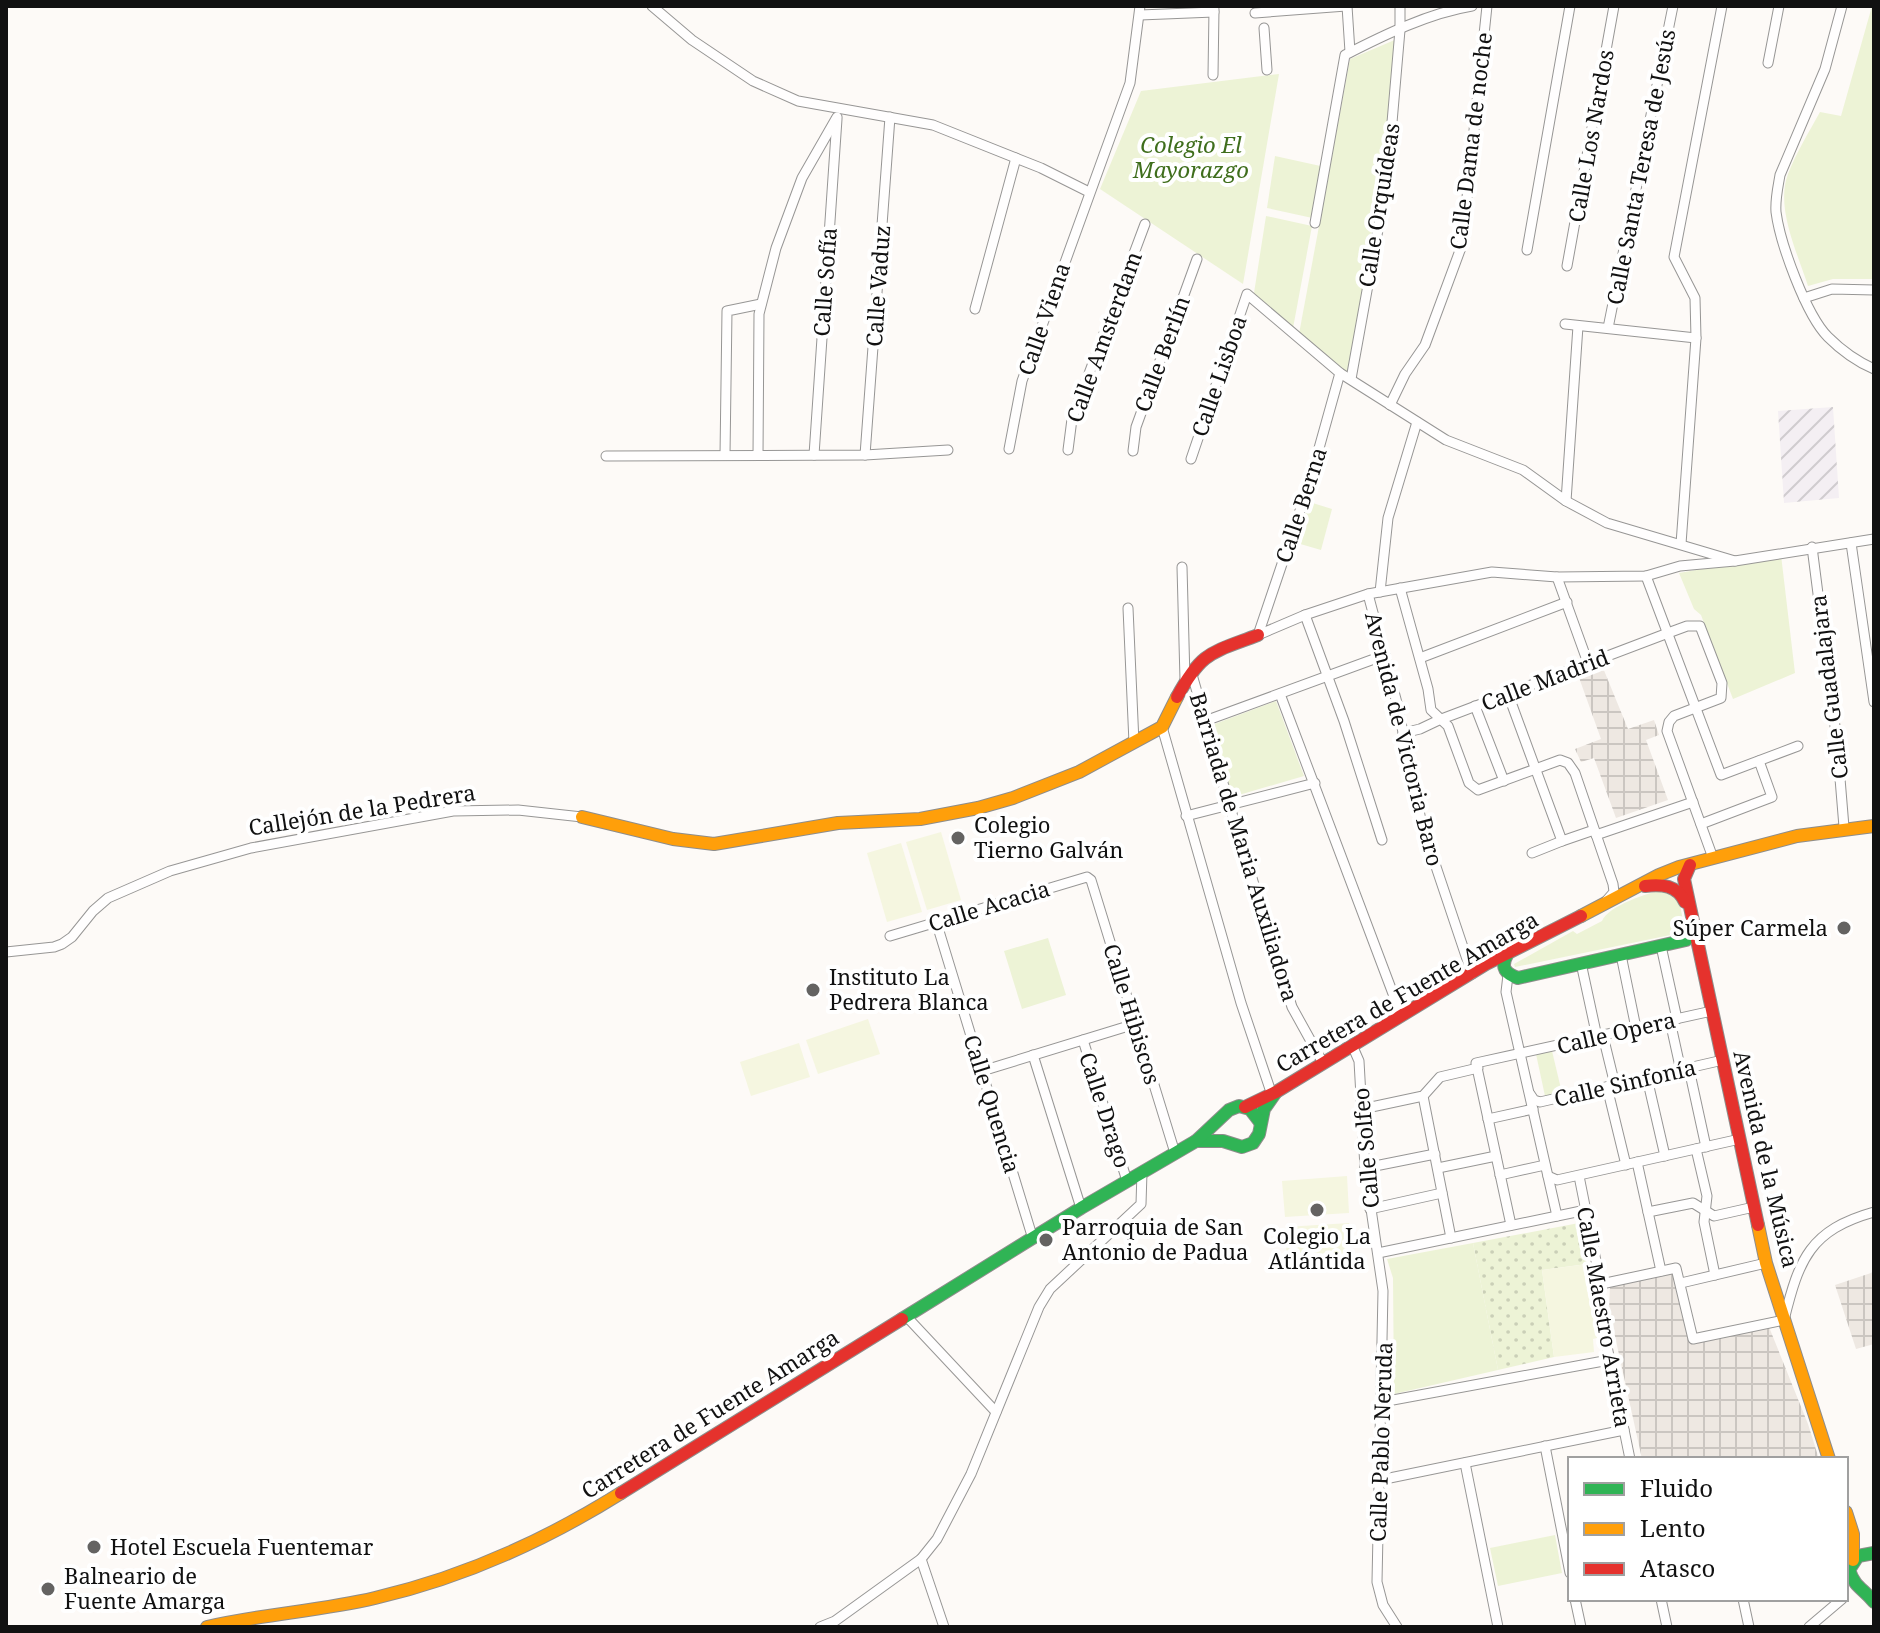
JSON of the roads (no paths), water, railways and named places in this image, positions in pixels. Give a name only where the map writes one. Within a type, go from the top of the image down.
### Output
[{"type":"street","points":[[652,6],[692,40],[753,81],[798,101],[838,112],[933,125],[1016,158],[1089,192]]},
{"type":"street","points":[[1255,13],[1346,6],[1348,54],[1315,223]]},
{"type":"street","name":"Calle Orquídeas","points":[[1351,379],[1387,180],[1400,6]]},
{"type":"street","points":[[1348,54],[1458,7],[1472,6]]},
{"type":"street","name":"Calle Dama de noche","points":[[1390,405],[1405,374],[1425,345],[1462,245],[1487,6]]},
{"type":"street","points":[[1527,250],[1570,6]]},
{"type":"street","name":"Calle Los Nardos","points":[[1567,266],[1614,6]]},
{"type":"street","name":"Calle Santa Teresa de Jesús","points":[[1608,328],[1673,6]]},
{"type":"street","points":[[1681,544],[1696,338],[1695,298],[1674,257],[1722,6]]},
{"type":"street","points":[[1768,63],[1779,6]]},
{"type":"street","points":[[1842,6],[1825,69],[1780,175],[1776,213],[1791,268],[1826,336],[1874,369]]},
{"type":"street","points":[[1140,10],[1214,9],[1213,75]]},
{"type":"street","name":"Calle Viena","points":[[1009,449],[1022,381],[1130,83],[1140,10]]},
{"type":"street","points":[[1264,28],[1267,70]]},
{"type":"street","points":[[758,455],[761,304],[776,248],[802,178],[838,112]]},
{"type":"street","name":"Calle Sofía","points":[[814,455],[838,112]]},
{"type":"street","name":"Calle Vaduz","points":[[865,455],[890,117]]},
{"type":"street","points":[[975,309],[1016,158]]},
{"type":"street","name":"Calle Amsterdam","points":[[1068,450],[1072,419],[1145,224]]},
{"type":"street","name":"Calle Berlín","points":[[1133,451],[1136,427],[1197,259]]},
{"type":"street","points":[[1804,298],[1832,289],[1874,290]]},
{"type":"street","name":"Calle Lisboa","points":[[1191,459],[1247,294],[1340,373]]},
{"type":"street","points":[[725,455],[727,311],[761,304]]},
{"type":"street","points":[[1565,324],[1696,338]]},
{"type":"street","points":[[1566,501],[1578,326]]},
{"type":"street","points":[[1340,373],[1446,440],[1523,470],[1566,501],[1607,523],[1735,561]]},
{"type":"street","name":"Calle Berna","points":[[1258,635],[1309,484],[1340,373]]},
{"type":"street","points":[[1380,592],[1388,518],[1417,422]]},
{"type":"street","points":[[606,456],[865,455],[948,450]]},
{"type":"street","points":[[1273,1092],[1241,1003],[1162,727],[1191,671],[1208,654],[1305,615],[1368,594],[1492,572],[1557,577],[1646,576],[1680,566],[1735,561],[1874,539]]},
{"type":"street","points":[[1851,543],[1874,702]]},
{"type":"street","name":"Calle Guadalajara","points":[[1812,547],[1837,742],[1844,827]]},
{"type":"street","points":[[1182,567],[1185,685]]},
{"type":"street","points":[[1646,576],[1721,775],[1798,746]]},
{"type":"street","points":[[1557,577],[1588,663]]},
{"type":"street","points":[[1400,588],[1431,710],[1448,726],[1469,783],[1478,790],[1560,760],[1572,766],[1614,888],[1612,896],[1605,903]]},
{"type":"street","name":"Avenida de Victoria Baro","points":[[1368,594],[1385,655],[1422,825],[1477,971]]},
{"type":"street","points":[[1420,658],[1567,602]]},
{"type":"street","points":[[1128,608],[1134,743]]},
{"type":"street","points":[[1305,615],[1382,840]]},
{"type":"street","name":"Calle Madrid","points":[[1403,733],[1687,626],[1700,626],[1722,683],[1721,698],[1696,708]]},
{"type":"street","points":[[1205,721],[1385,655]]},
{"type":"street","name":"Barriada de Maria Auxiliadora","points":[[1191,671],[1292,1007],[1323,1063]]},
{"type":"street","points":[[1280,694],[1401,1015]]},
{"type":"street","points":[[1508,694],[1562,841]]},
{"type":"street","points":[[1475,706],[1504,781]]},
{"type":"street","points":[[1696,708],[1674,716],[1667,731],[1713,858]]},
{"type":"street","name":"Callejón de la Pedrera","points":[[6,952],[62,944],[108,898],[170,871],[251,848],[453,811],[518,810],[582,817],[673,839],[714,844],[838,823],[951,815],[1013,798],[1079,772],[1162,727]]},
{"type":"street","points":[[1701,824],[1772,797],[1759,761]]},
{"type":"street","points":[[1186,816],[1315,783]]},
{"type":"street","points":[[1532,853],[1693,802]]},
{"type":"street","name":"Carretera de Fuente Amarga","points":[[1245,1107],[1486,964],[1649,880],[1713,858],[1788,838],[1844,827],[1874,826]]},
{"type":"street","name":"Avenida de la Música","points":[[1690,865],[1684,879],[1768,1269],[1828,1457]]},
{"type":"street","name":"Calle Acacia","points":[[890,936],[1087,877]]},
{"type":"street","name":"Calle Hibiscos","points":[[1087,877],[1091,880],[1175,1153]]},
{"type":"street","points":[[1640,886],[1669,885],[1682,893],[1690,908]]},
{"type":"street","name":"Calle Quencia","points":[[940,923],[939,931],[1033,1239]]},
{"type":"street","points":[[1477,971],[1506,973],[1518,978],[1686,940],[1694,926]]},
{"type":"street","points":[[1661,946],[1701,1148],[1707,1196],[1704,1222],[1715,1275]]},
{"type":"street","points":[[1507,955],[1503,962],[1505,987],[1557,1216]]},
{"type":"street","points":[[1621,955],[1636,1028]]},
{"type":"street","points":[[1581,963],[1600,1036],[1626,1165]]},
{"type":"street","name":"Calle Opera","points":[[1423,1096],[1440,1077],[1477,1066],[1712,1011]]},
{"type":"street","points":[[982,1071],[1135,1024]]},
{"type":"street","name":"Calle Drago","points":[[1083,1040],[1127,1181]]},
{"type":"street","name":"Calle Solfeo","points":[[1352,1045],[1359,1061],[1365,1168],[1378,1253]]},
{"type":"street","points":[[1033,1055],[1081,1208]]},
{"type":"street","name":"Calle Sinfonía","points":[[1530,1094],[1540,1102],[1723,1060]]},
{"type":"street","points":[[1477,1066],[1511,1225]]},
{"type":"street","points":[[1647,1078],[1665,1156]]},
{"type":"street","name":"Carretera de Fuente Amarga","points":[[1260,1122],[1273,1092]]},
{"type":"street","points":[[1362,1109],[1423,1096],[1451,1238]]},
{"type":"street","points":[[1196,1141],[1215,1140],[1242,1147],[1253,1143],[1259,1134],[1260,1122],[1255,1112],[1245,1107],[1234,1107],[1222,1119],[1221,1131],[1231,1144]]},
{"type":"street","points":[[1488,1119],[1533,1109]]},
{"type":"street","name":"Carretera de Fuente Amarga","points":[[207,1627],[380,1597],[454,1574],[525,1545],[597,1508],[1081,1208],[1196,1141],[1222,1119]]},
{"type":"street","points":[[1500,1175],[1546,1170],[1557,1180],[1740,1139]]},
{"type":"street","points":[[1365,1168],[1435,1154]]},
{"type":"street","points":[[1438,1168],[1496,1156]]},
{"type":"street","points":[[1637,1162],[1661,1271]]},
{"type":"street","points":[[820,1627],[835,1621],[921,1559],[937,1539],[971,1474],[1039,1307],[1050,1289],[1141,1204],[1142,1172]]},
{"type":"street","name":"Calle Maestro Arrieta","points":[[1579,1176],[1596,1261],[1609,1360],[1630,1457]]},
{"type":"street","points":[[1370,1209],[1442,1193]]},
{"type":"street","points":[[1648,1212],[1693,1203],[1714,1216],[1754,1207]]},
{"type":"street","points":[[1378,1253],[1586,1210]]},
{"type":"street","points":[[1596,1276],[1606,1283],[1676,1268],[1693,1339],[1784,1320],[1795,1278],[1821,1235],[1838,1225],[1874,1212]]},
{"type":"street","name":"Calle Pablo Neruda","points":[[1378,1253],[1384,1312],[1377,1582],[1383,1605],[1397,1627]]},
{"type":"street","points":[[1681,1283],[1715,1275],[1768,1269],[1782,1283],[1795,1278]]},
{"type":"street","points":[[906,1316],[996,1412]]},
{"type":"street","points":[[1382,1402],[1609,1360]]},
{"type":"street","points":[[1380,1480],[1624,1430]]},
{"type":"street","points":[[1545,1446],[1568,1563]]},
{"type":"street","points":[[1465,1463],[1498,1627]]},
{"type":"street","points":[[1848,1518],[1861,1548],[1871,1553]]},
{"type":"street","points":[[1853,1534],[1853,1587],[1874,1602]]},
{"type":"street","points":[[1853,1560],[1871,1553]]},
{"type":"street","points":[[921,1559],[944,1627]]},
{"type":"street","points":[[1575,1601],[1581,1627]]},
{"type":"street","points":[[1661,1601],[1667,1627]]},
{"type":"street","points":[[1743,1601],[1749,1627]]},
{"type":"street","points":[[1809,1627],[1838,1601]]},
{"type":"place","name":"Colegio Tierno Galván","points":[[958,838]]},
{"type":"place","name":"Súper Carmela","points":[[1844,928]]},
{"type":"place","name":"Instituto La Pedrera Blanca","points":[[813,990]]},
{"type":"place","name":"Colegio La Atlántida","points":[[1317,1210]]},
{"type":"place","name":"Parroquia de San Antonio de Padua","points":[[1046,1240]]},
{"type":"place","name":"Hotel Escuela Fuentemar","points":[[94,1547]]},
{"type":"place","name":"Balneario de Fuente Amarga","points":[[48,1589]]},
{"type":"park label","name":"Colegio El Mayorazgo","points":[[1191,158]]}]
